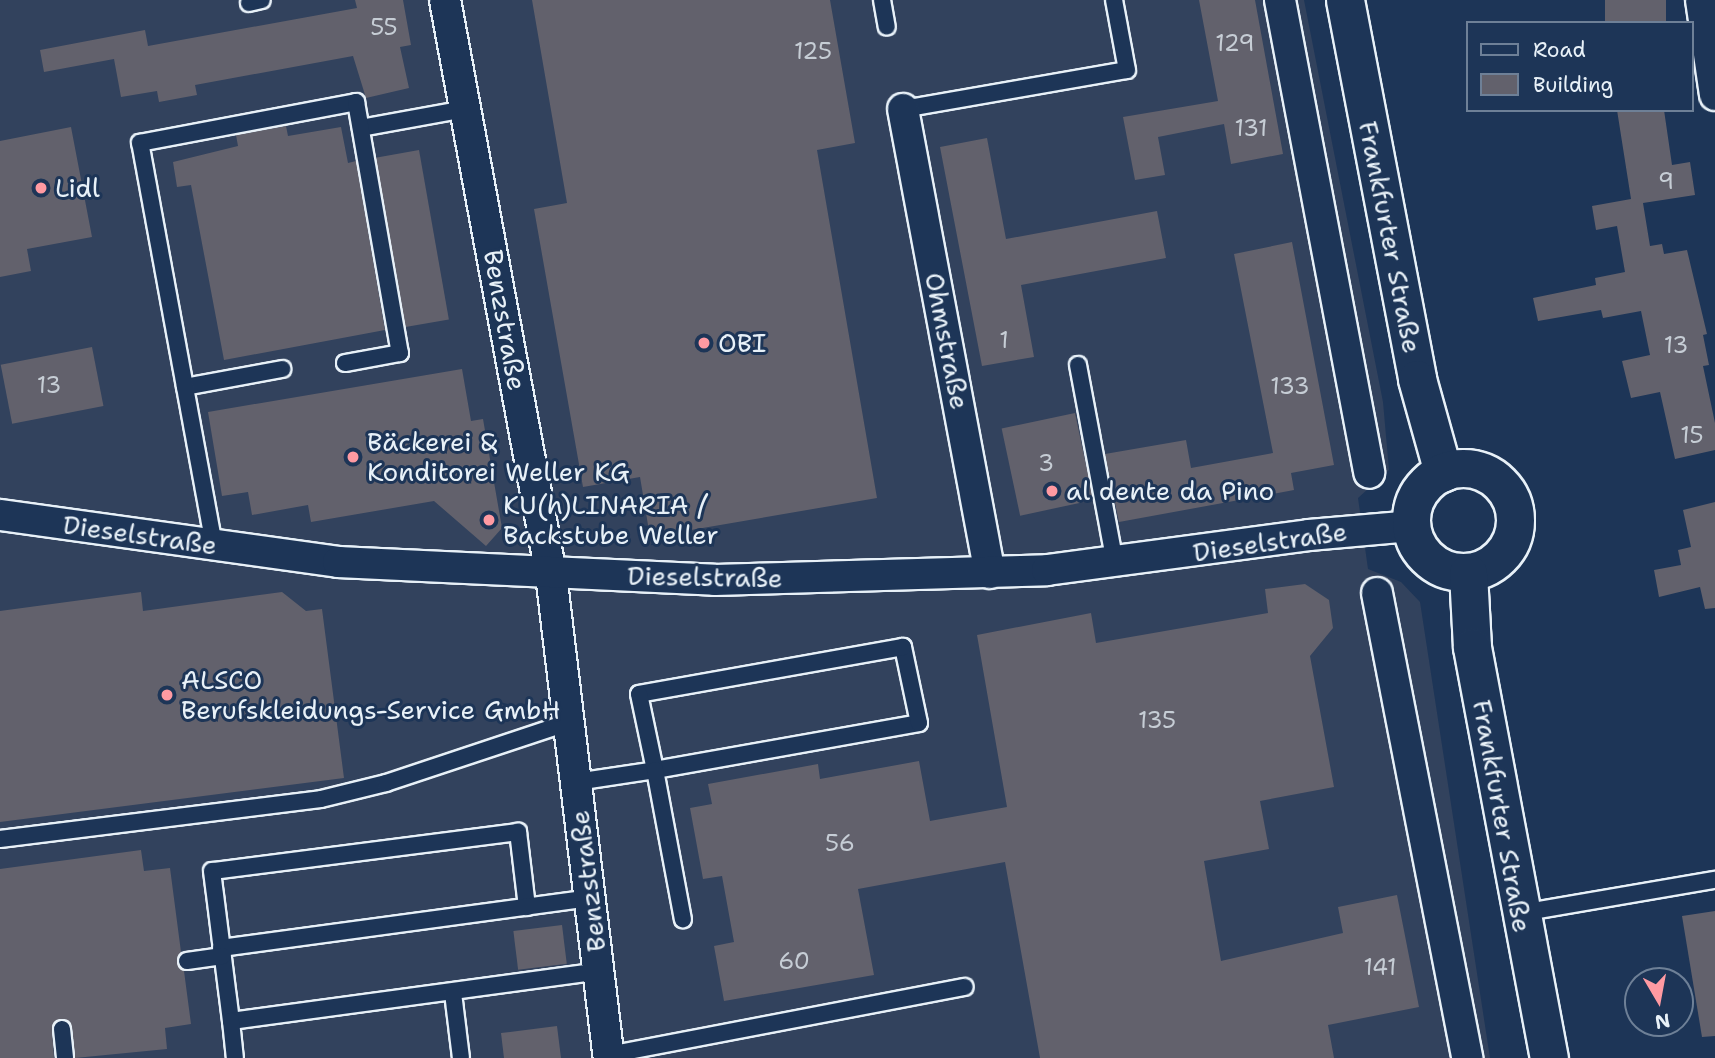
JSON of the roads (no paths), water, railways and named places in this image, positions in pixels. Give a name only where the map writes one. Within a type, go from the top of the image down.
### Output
[{"type":"street","name":"Benzstraße","points":[[445,0],[551,574],[608,1056]]},
{"type":"street","points":[[1280,0],[1369,473]]},
{"type":"street","name":"Frankfurter Straße","points":[[1345,0],[1417,379],[1443,472]]},
{"type":"street","points":[[1701,0],[1715,95]]},
{"type":"street","name":"Ohmstraße","points":[[903,109],[990,573]]},
{"type":"street","points":[[1479,470],[1507,491],[1514,508],[1515,526],[1500,558],[1468,573],[1453,572],[1426,558],[1411,526],[1420,490],[1443,472],[1479,470]]},
{"type":"street","name":"Dieselstraße","points":[[0,515],[338,562],[715,580],[990,573],[1115,564],[1309,535],[1411,526]]},
{"type":"street","name":"Frankfurter Straße","points":[[1468,573],[1472,647],[1549,1058]]},
{"type":"street","points":[[1377,593],[1467,1058]]},
{"type":"lane","points":[[882,0],[887,27]]},
{"type":"lane","points":[[903,109],[1127,70],[1114,0]]},
{"type":"lane","points":[[214,545],[140,143],[356,102],[400,353],[345,363]]},
{"type":"lane","points":[[360,128],[466,109]]},
{"type":"lane","points":[[1078,365],[1115,564]]},
{"type":"lane","points":[[185,387],[282,369]]},
{"type":"lane","points":[[576,782],[655,770],[919,723],[903,647],[639,694],[655,770],[683,919]]},
{"type":"lane","points":[[0,839],[321,799],[386,783],[569,722]]},
{"type":"lane","points":[[235,1058],[212,871],[518,832],[527,907]]},
{"type":"lane","points":[[1520,914],[1715,880]]},
{"type":"lane","points":[[187,961],[222,952],[590,898]]},
{"type":"lane","points":[[231,1021],[453,993],[599,971]]},
{"type":"lane","points":[[608,1056],[965,987]]},
{"type":"lane","points":[[453,993],[461,1058]]},
{"type":"lane","points":[[62,1029],[65,1058]]},
{"type":"place","name":"Lidl","points":[[41,188]]},
{"type":"place","name":"OBI","points":[[704,343]]},
{"type":"place","name":"Bäckerei & Konditorei Weller KG","points":[[353,457]]},
{"type":"place","name":"al dente da Pino","points":[[1052,491]]},
{"type":"place","name":"KU(h)LINARIA / Backstube Weller","points":[[489,520]]},
{"type":"place","name":"ALSCO Berufskleidungs-Service GmbH","points":[[167,695]]}]
